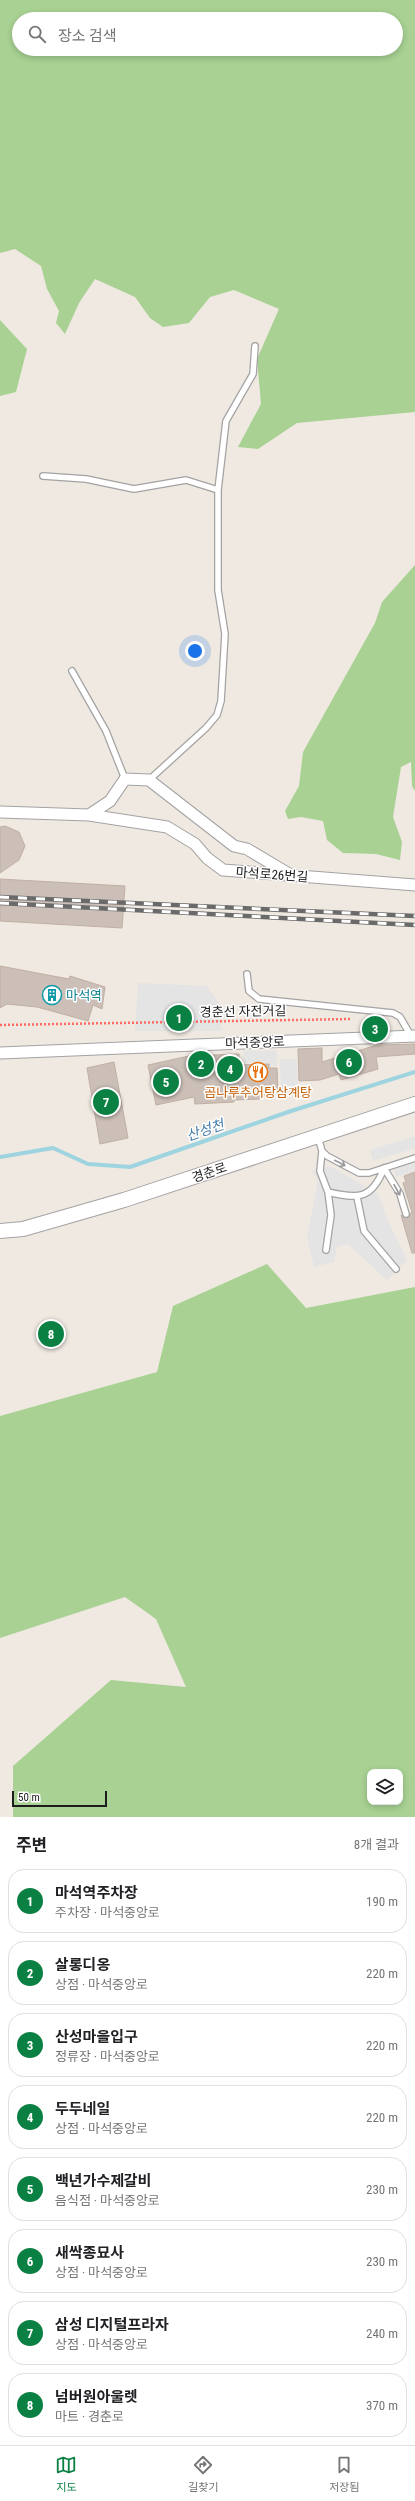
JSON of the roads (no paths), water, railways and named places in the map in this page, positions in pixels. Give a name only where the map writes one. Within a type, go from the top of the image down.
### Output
[{"type":"street","points":[[89,815],[110,802],[125,779],[149,780],[234,846],[247,849],[289,874]]},
{"type":"street","name":"마석로26번길","points":[[0,812],[89,815],[167,827],[195,844],[207,858],[223,870],[415,885]]},
{"type":"street","name":"마석중앙로","points":[[0,1053],[413,1036]]},
{"type":"street","name":"경춘로","points":[[0,1231],[22,1229],[124,1200],[317,1135],[415,1104]]},
{"type":"lane","points":[[149,780],[206,728],[217,715],[222,701],[225,634],[218,590],[218,490],[226,421],[253,374],[255,346]]},
{"type":"lane","points":[[43,476],[86,479],[134,489],[186,480],[218,490]]},
{"type":"lane","points":[[72,671],[106,731],[125,779]]},
{"type":"lane","points":[[247,974],[249,991],[259,999],[393,1013],[405,1023],[413,1036]]},
{"type":"lane","points":[[317,1135],[322,1151],[320,1171],[328,1192],[331,1215],[326,1250]]},
{"type":"lane","points":[[322,1151],[327,1156],[359,1173],[384,1168],[415,1158]]},
{"type":"lane","points":[[328,1192],[357,1197],[376,1184],[384,1168]]},
{"type":"lane","points":[[384,1168],[400,1194],[406,1214]]},
{"type":"lane","points":[[357,1197],[364,1231],[396,1269]]},
{"type":"waterway","name":"산성천","points":[[0,1157],[53,1148],[88,1164],[130,1167],[291,1111],[415,1072]]},
{"type":"railway","points":[[0,897],[415,916]]},
{"type":"railway","points":[[0,903],[415,925]]},
{"type":"place","name":"마석역","points":[[52,995]]},
{"type":"place","name":"마석역주차장","points":[[179,1018]]},
{"type":"place","name":"산성마을입구","points":[[375,1029]]},
{"type":"place","name":"새싹종묘사","points":[[349,1062]]},
{"type":"place","name":"살롱디옹","points":[[201,1064]]},
{"type":"place","name":"두두네일","points":[[230,1069]]},
{"type":"place","name":"곰나루추어탕삼계탕","points":[[258,1072]]},
{"type":"place","name":"백년가수제갈비","points":[[166,1082]]},
{"type":"place","name":"삼성 디지털프라자","points":[[106,1102]]},
{"type":"place","name":"넘버원아울렛","points":[[51,1334]]}]
